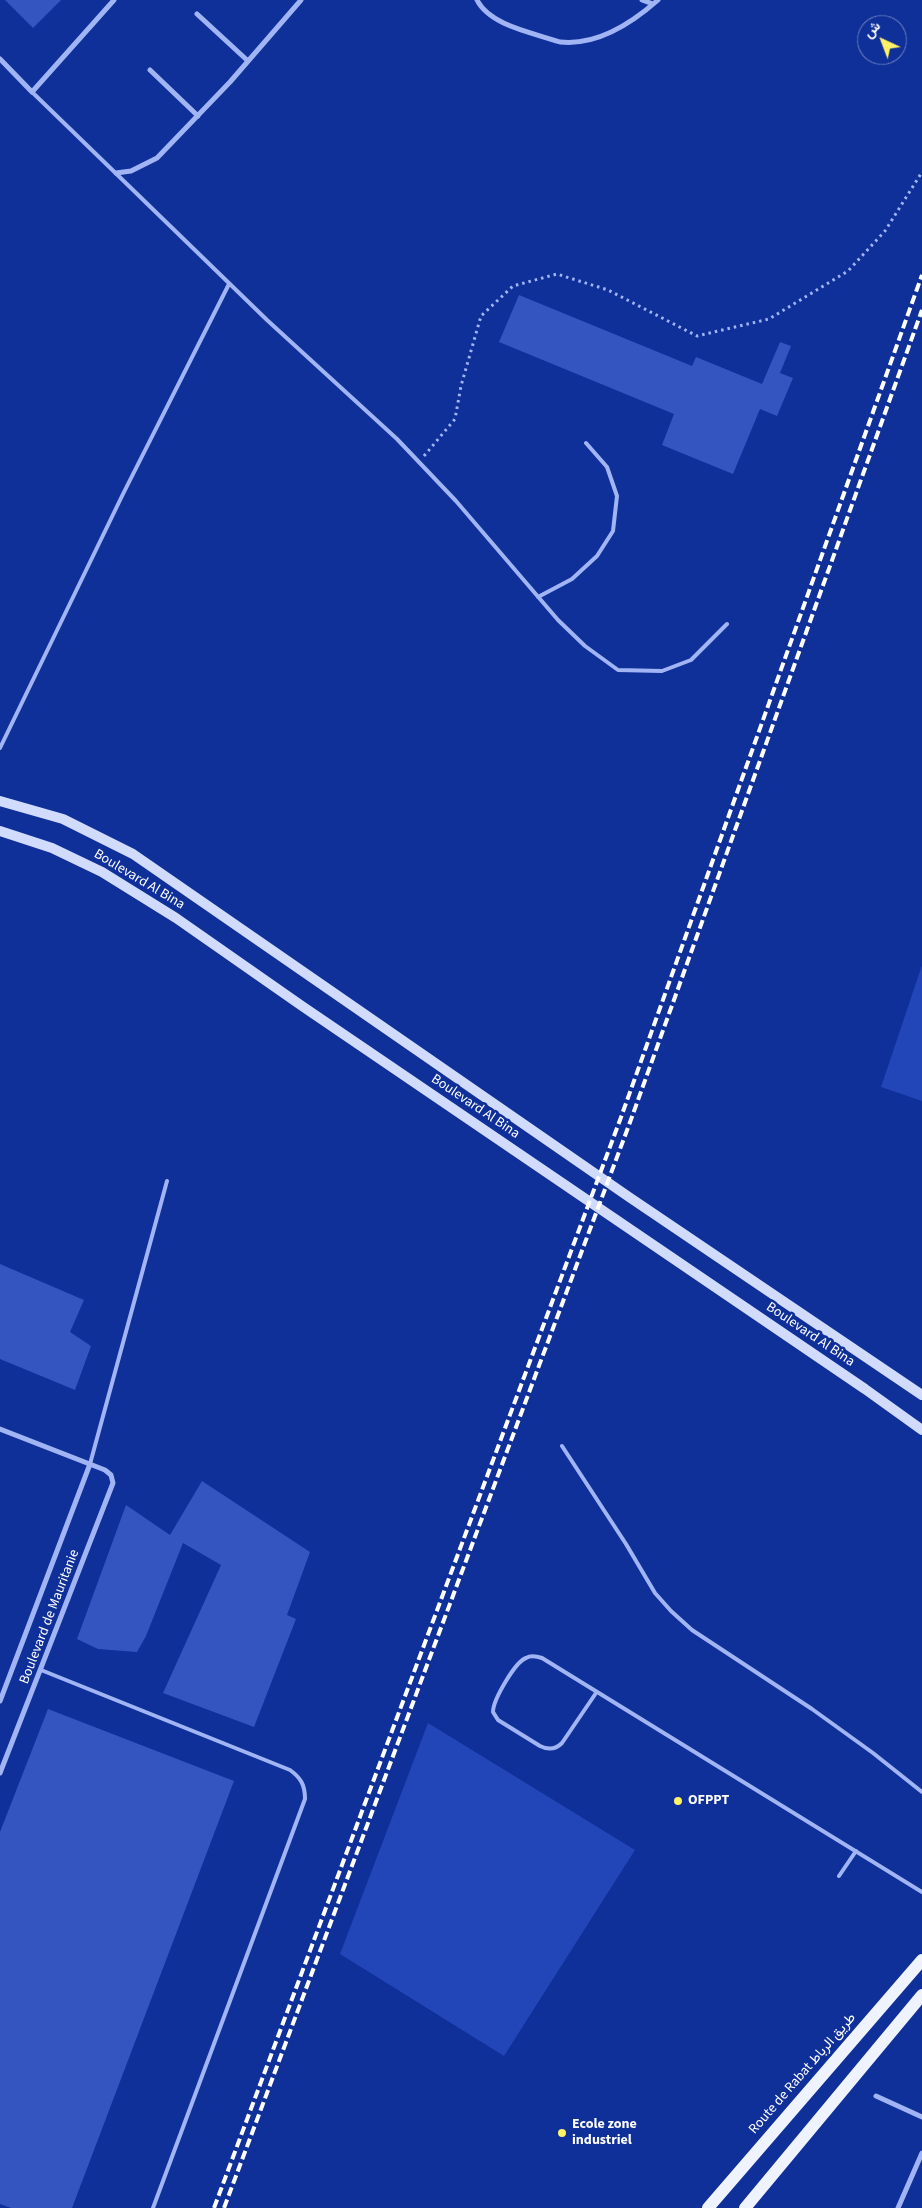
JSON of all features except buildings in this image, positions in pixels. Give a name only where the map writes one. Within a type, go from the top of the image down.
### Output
[{"type":"main road","name":"Boulevard Al Bina","points":[[0,801],[64,819],[132,854],[645,1208],[922,1395]]},
{"type":"main road","name":"Boulevard Al Bina","points":[[0,831],[52,848],[102,872],[176,918],[302,1006],[857,1383],[922,1430]]},
{"type":"main road","name":"Route de Rabat طريق الرباط","points":[[708,2208],[922,1960]]},
{"type":"main road","points":[[745,2208],[922,1995]]},
{"type":"street","points":[[0,59],[32,92],[114,0]]},
{"type":"street","points":[[116,173],[131,171],[157,158],[198,116],[301,0]]},
{"type":"street","points":[[477,0],[482,9],[494,20],[560,42],[570,43],[601,36],[640,15],[658,0]]},
{"type":"street","points":[[642,0],[653,4]]},
{"type":"street","points":[[197,14],[248,61]]},
{"type":"street","points":[[150,70],[198,116]]},
{"type":"street","points":[[0,1429],[90,1464]]},
{"type":"street","name":"Boulevard de Mauritanie","points":[[0,1701],[90,1464],[105,1470],[111,1475],[113,1487],[0,1772]]},
{"type":"street","points":[[876,2096],[922,2117]]},
{"type":"street","points":[[898,2208],[922,2154]]},
{"type":"lane","points":[[32,92],[229,284],[397,439],[456,501],[558,620],[578,640],[618,670],[662,671],[691,660],[727,624]]},
{"type":"lane","points":[[0,748],[123,494],[229,284]]},
{"type":"lane","points":[[538,597],[572,579],[597,556],[613,531],[618,496],[607,467],[586,444]]},
{"type":"lane","points":[[90,1464],[167,1182]]},
{"type":"lane","points":[[562,1446],[656,1594],[670,1611],[692,1630],[858,1742],[922,1792]]},
{"type":"lane","points":[[596,1693],[562,1743],[555,1749],[540,1746],[498,1720],[493,1712],[495,1700],[521,1660],[532,1656],[542,1658],[922,1892]]},
{"type":"lane","points":[[41,1670],[290,1770],[302,1782],[305,1789],[305,1799],[152,2208]]},
{"type":"lane","points":[[839,1876],[856,1851]]},
{"type":"path","points":[[419,462],[455,419],[461,386],[481,316],[513,286],[557,274],[608,290],[697,336],[769,320],[848,271],[885,231],[922,172]]},
{"type":"shaded area","points":[[922,965],[922,1101],[881,1087]]},
{"type":"shaded area","points":[[428,1723],[635,1850],[504,2056],[340,1954]]},
{"type":"railway","points":[[214,2208],[620,1120],[922,275]]},
{"type":"railway","points":[[224,2208],[629,1125],[922,310]]},
{"type":"place","name":"OFPPT","points":[[678,1801]]},
{"type":"place","name":"Ecole zone industriel","points":[[562,2133]]}]
